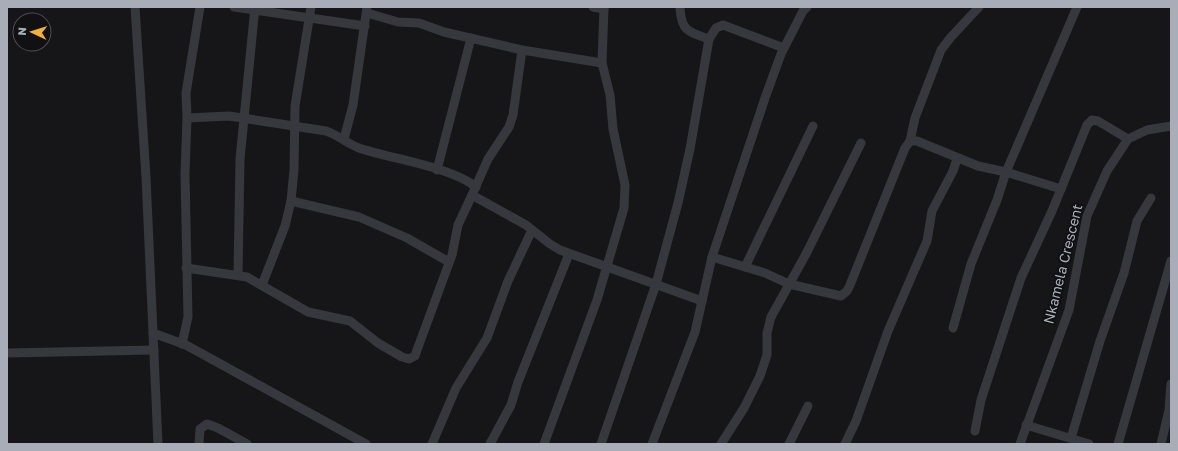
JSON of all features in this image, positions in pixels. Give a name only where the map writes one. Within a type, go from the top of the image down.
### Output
[{"type":"street","points":[[135,7],[146,177],[158,444]]},
{"type":"street","points":[[182,344],[188,317],[185,166],[187,80],[200,7]]},
{"type":"street","points":[[234,7],[365,26]]},
{"type":"street","points":[[262,285],[285,226],[291,200],[294,170],[296,106],[312,7]]},
{"type":"street","points":[[544,444],[608,268],[621,224],[624,208],[625,193],[613,129],[610,95],[602,63],[604,8],[593,7]]},
{"type":"street","points":[[680,7],[680,20],[684,28],[691,33],[709,39]]},
{"type":"street","points":[[652,444],[695,332],[712,257],[764,98],[784,48],[803,11],[807,7]]},
{"type":"street","points":[[712,257],[765,273],[789,284],[841,296],[847,291],[905,148],[910,141],[915,118],[942,50],[951,37],[979,7]]},
{"type":"street","points":[[953,328],[971,264],[997,200],[1006,172],[1077,7]]},
{"type":"street","points":[[238,275],[240,159],[255,9]]},
{"type":"street","points":[[344,139],[353,105],[367,10],[398,22],[419,23],[444,32],[522,50],[602,63]]},
{"type":"street","points":[[601,444],[656,284],[678,203],[690,149],[709,39],[716,28],[722,25],[784,48]]},
{"type":"street","points":[[437,170],[471,38]]},
{"type":"street","points":[[186,268],[247,277],[308,312],[350,321],[378,343],[402,357],[409,358],[414,356],[449,262],[458,225],[488,159],[509,127],[513,115],[522,50]]},
{"type":"street","points":[[187,118],[214,116],[243,118],[326,131],[344,139],[358,148],[460,176],[474,191],[550,244],[570,254],[702,301]]},
{"type":"street","points":[[976,431],[982,400],[1021,278],[1061,189],[1087,125],[1092,120],[1098,121],[1128,139],[1147,130],[1171,126]]},
{"type":"street","points":[[746,267],[813,126]]},
{"type":"street","name":"Nkamela Crescent","points":[[1020,444],[1068,310],[1087,216],[1107,171],[1128,139]]},
{"type":"street","points":[[910,141],[917,142],[978,166],[1006,172],[1061,189]]},
{"type":"street","points":[[721,444],[744,408],[760,376],[767,356],[767,332],[771,317],[861,143]]},
{"type":"street","points":[[845,444],[856,421],[888,331],[927,241],[932,211],[953,171],[957,159]]},
{"type":"street","points":[[1071,438],[1100,341],[1124,273],[1137,222],[1152,198]]},
{"type":"street","points":[[291,200],[359,217],[407,238],[449,262]]},
{"type":"street","points":[[432,444],[456,388],[487,338],[508,281],[532,230]]},
{"type":"street","points":[[490,444],[511,405],[518,382],[570,254]]},
{"type":"street","points":[[1118,444],[1171,261]]},
{"type":"street","points":[[153,333],[182,344],[366,444]]},
{"type":"street","points":[[7,353],[154,350]]},
{"type":"street","points":[[1162,444],[1168,434],[1171,384]]},
{"type":"street","points":[[789,444],[808,406]]},
{"type":"street","points":[[199,444],[200,430],[206,424],[218,428],[247,444]]},
{"type":"street","points":[[1026,425],[1089,444]]}]
